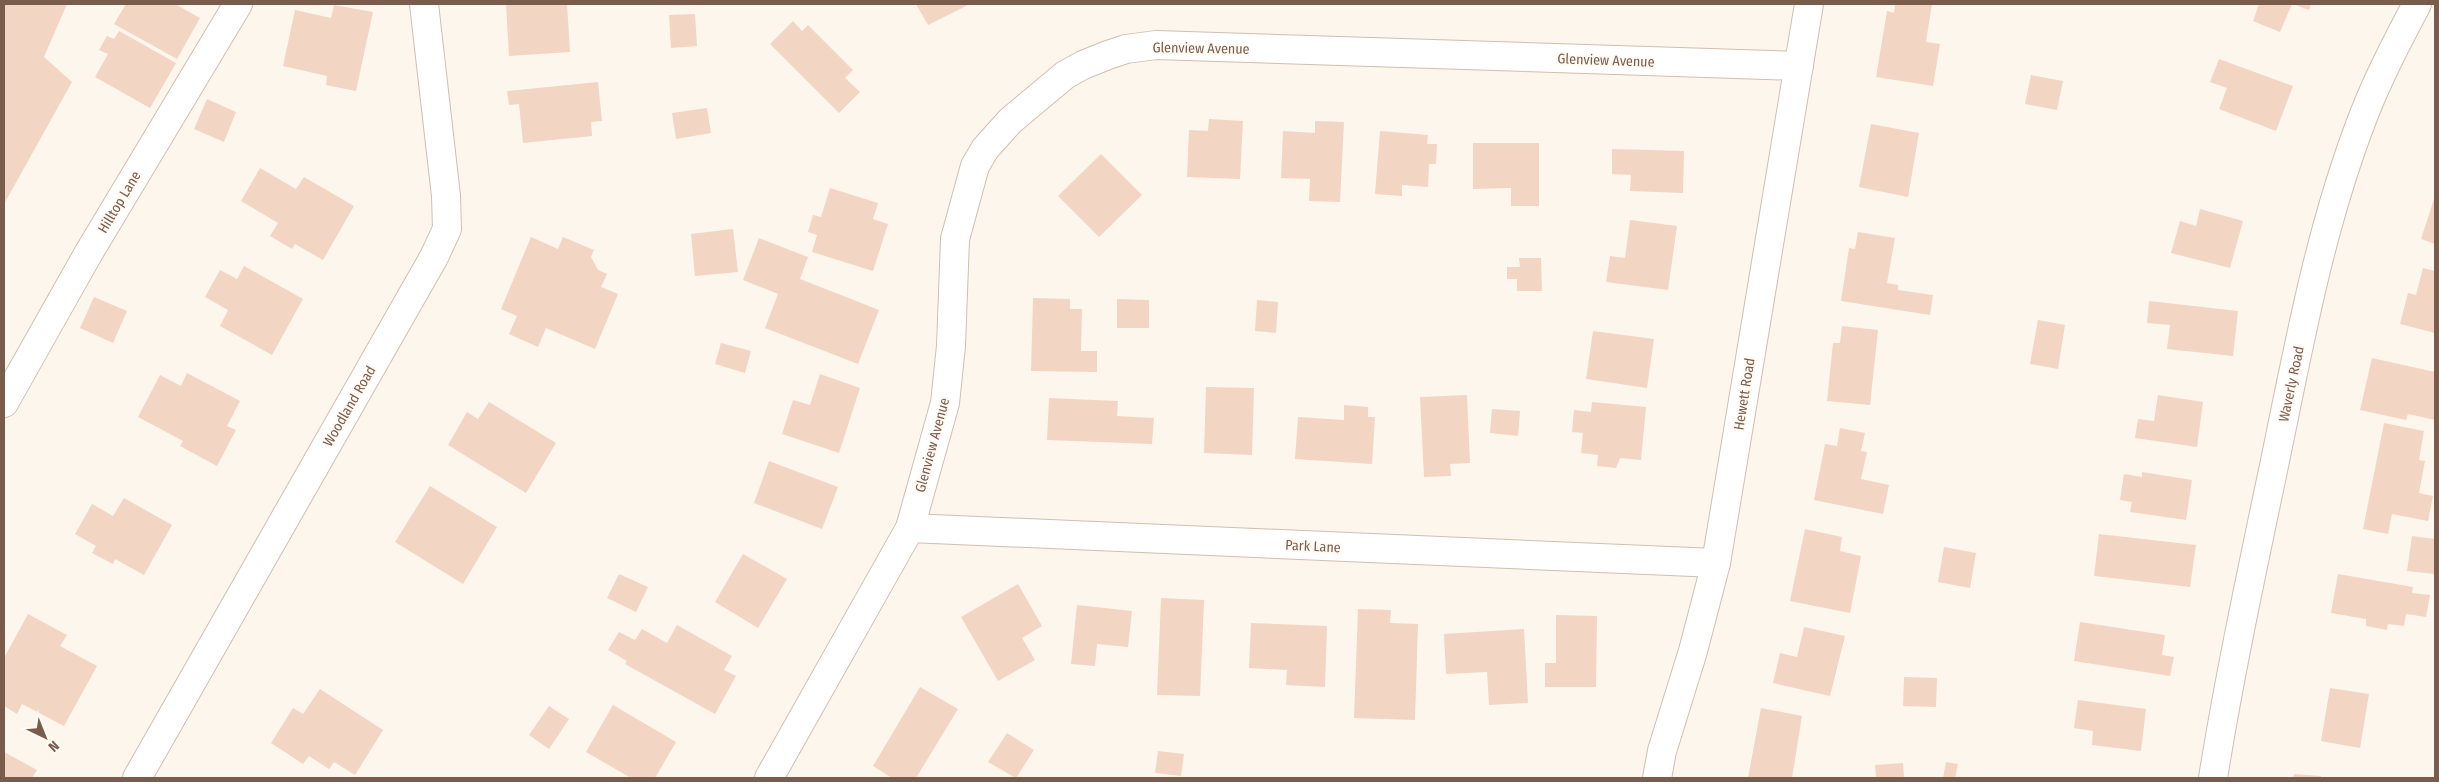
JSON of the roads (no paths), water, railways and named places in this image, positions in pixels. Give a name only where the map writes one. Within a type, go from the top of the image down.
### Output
[{"type":"street","name":"Hilltop Lane","points":[[4,403],[88,254],[238,4]]},
{"type":"street","name":"Woodland Road","points":[[137,778],[434,257],[447,229],[446,196],[424,4]]},
{"type":"street","name":"Hewett Road","points":[[1657,778],[1662,751],[1693,651],[1716,564],[1809,4]]},
{"type":"street","name":"Waverly Road","points":[[2213,778],[2227,691],[2305,314],[2330,215],[2363,116],[2417,4]]},
{"type":"street","name":"Glenview Avenue","points":[[770,778],[910,528],[945,403],[951,346],[955,239],[975,166],[984,149],[1010,120],[1065,75],[1083,65],[1126,49],[1156,45],[1799,66]]},
{"type":"street","name":"Park Lane","points":[[910,528],[1716,564]]}]
